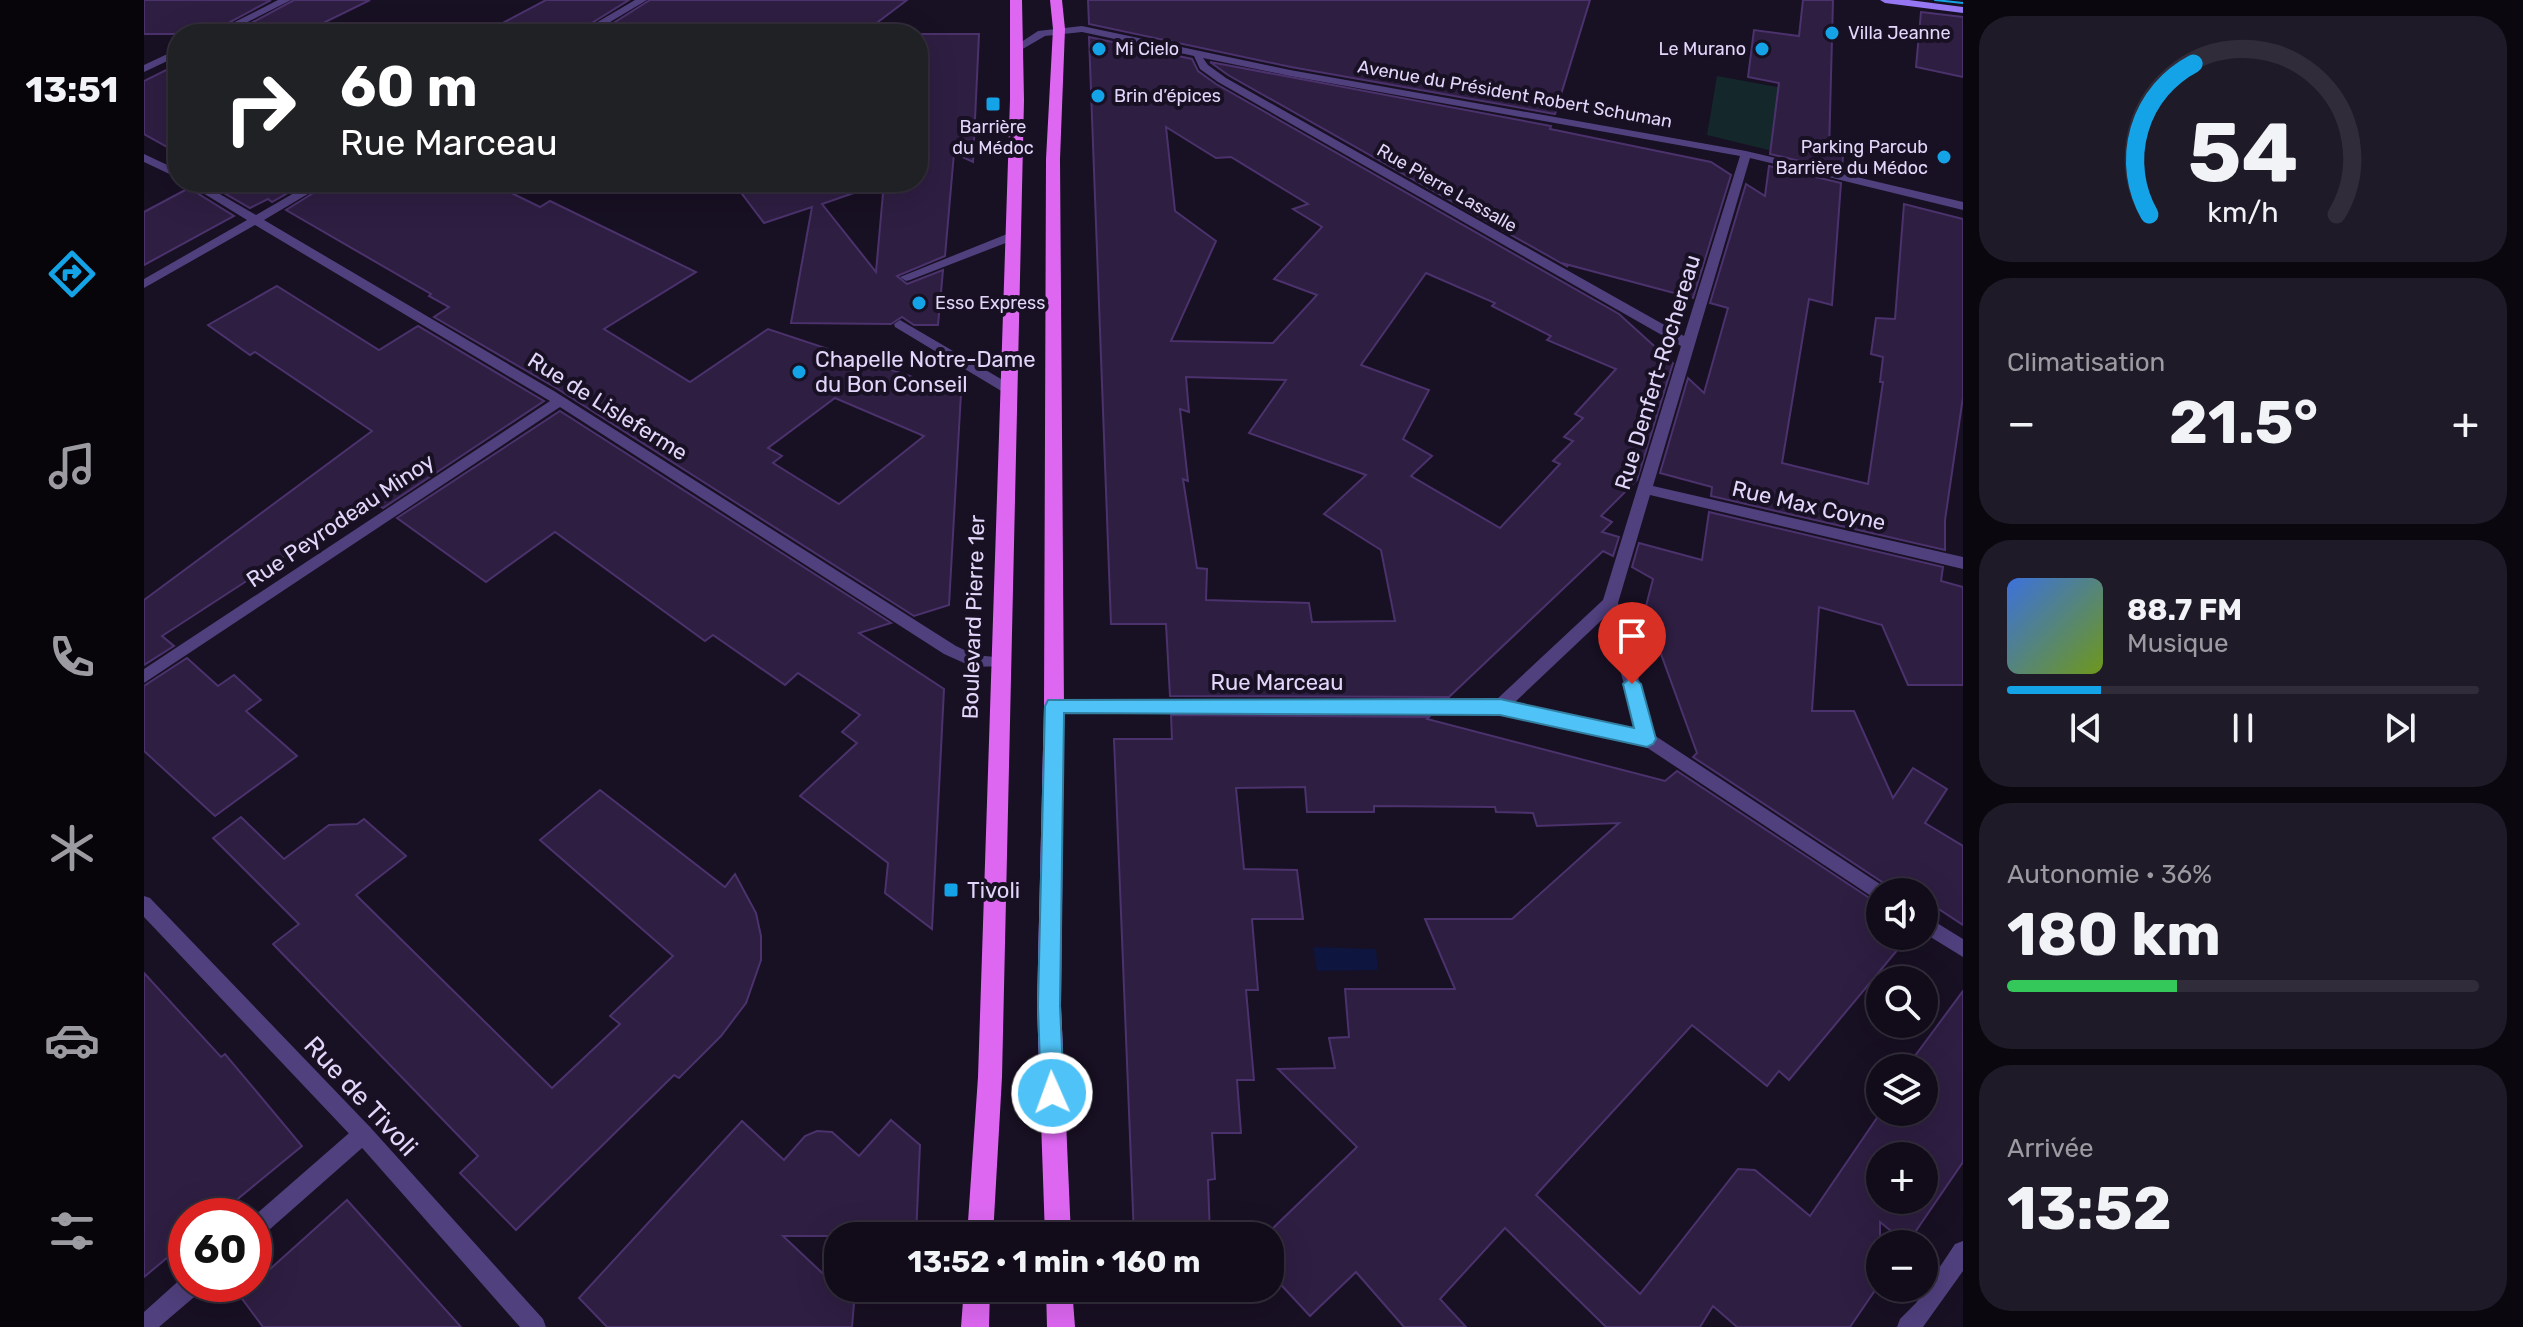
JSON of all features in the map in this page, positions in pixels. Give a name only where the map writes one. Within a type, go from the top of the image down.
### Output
[{"type":"main road","name":"Boulevard Pierre 1er","points":[[981,1222],[990,1077],[1016,0]]},
{"type":"main road","points":[[1056,0],[1059,29],[1052,189],[1054,706],[1049,1006],[1057,1222]]},
{"type":"main road","points":[[1885,0],[1963,10]]},
{"type":"main road","points":[[975,1327],[976,1302]]},
{"type":"main road","points":[[1060,1302],[1061,1327]]},
{"type":"street","points":[[237,24],[286,0]]},
{"type":"street","points":[[600,24],[642,0]]},
{"type":"street","points":[[1017,48],[1042,33],[1059,29]]},
{"type":"street","name":"Avenue du Président Robert Schuman","points":[[1059,29],[1082,29],[1515,114],[1746,154],[1963,206]]},
{"type":"street","name":"Rue Pierre Lassalle","points":[[1200,54],[1198,58],[1204,67],[1222,80],[1688,344]]},
{"type":"street","points":[[144,69],[168,57]]},
{"type":"street","name":"Rue Denfert-Rochereau","points":[[1610,603],[1746,154]]},
{"type":"street","points":[[144,157],[168,170]]},
{"type":"street","name":"Rue de Lisleferme","points":[[209,192],[560,401],[950,650],[973,661],[999,662]]},
{"type":"street","points":[[144,284],[305,192]]},
{"type":"street","points":[[906,277],[1012,236]]},
{"type":"street","points":[[900,324],[1008,389]]},
{"type":"street","name":"Rue Peyrodeau Minoy","points":[[144,677],[560,401]]},
{"type":"street","name":"Rue Max Coyne","points":[[1645,489],[1963,563]]},
{"type":"street","points":[[1500,707],[1610,603],[1647,739],[1866,885]]},
{"type":"street","name":"Rue Marceau","points":[[1054,706],[1500,707],[1647,739]]},
{"type":"street","name":"Rue de Tivoli","points":[[144,904],[363,1134],[535,1327]]},
{"type":"street","points":[[1938,932],[1963,949]]},
{"type":"street","points":[[272,1214],[363,1134]]},
{"type":"street","points":[[1908,1327],[1924,1311],[1963,1252]]},
{"type":"street","points":[[144,1326],[171,1302]]},
{"type":"green space","points":[[1717,76],[1811,93],[1806,159],[1707,135]]},
{"type":"shaded area","points":[[1313,947],[1376,949],[1378,970],[1317,971]]},
{"type":"building","points":[[144,0],[271,0],[227,24],[168,24],[168,34],[144,34]]},
{"type":"building","points":[[294,0],[370,0],[321,24],[250,24]]},
{"type":"building","points":[[546,0],[629,0],[590,24],[501,24]]},
{"type":"building","points":[[650,0],[907,0],[875,24],[612,24]]},
{"type":"building","points":[[1088,0],[1590,0],[1555,114],[1291,67],[1089,24]]},
{"type":"building","points":[[1803,0],[1833,0],[1829,153],[1843,156],[1842,171],[1770,154],[1779,83],[1748,77],[1754,30],[1799,36]]},
{"type":"building","points":[[1921,12],[1963,17],[1963,77],[1916,67]]},
{"type":"building","points":[[928,34],[979,34],[973,162],[954,153],[945,256],[897,276],[907,284],[943,270],[938,325],[914,325],[902,317],[891,324],[791,323],[812,207],[764,223],[741,192],[856,192],[822,204],[876,272],[883,192],[928,192]]},
{"type":"building","points":[[1089,37],[1192,59],[1198,71],[1216,84],[1619,314],[1673,363],[1637,480],[1601,516],[1612,522],[1602,532],[1619,537],[1613,556],[1603,551],[1449,697],[1170,696],[1166,624],[1111,624]],"holes":[[[1166,127],[1216,158],[1231,157],[1308,204],[1293,209],[1322,227],[1274,279],[1317,295],[1273,343],[1171,341],[1216,241],[1175,211]],[[1426,273],[1495,303],[1492,306],[1551,336],[1547,340],[1616,369],[1575,414],[1583,418],[1564,437],[1573,441],[1553,461],[1560,464],[1500,528],[1411,476],[1432,456],[1403,439],[1429,390],[1361,365]],[[1186,377],[1286,380],[1249,433],[1366,475],[1324,514],[1381,550],[1395,621],[1312,622],[1309,603],[1206,600],[1207,569],[1197,568],[1183,479],[1188,481],[1180,409],[1189,412]]]},
{"type":"building","points":[[1210,62],[1551,126],[1550,129],[1711,162],[1731,175],[1693,298],[1565,264],[1568,267]]},
{"type":"building","points":[[168,69],[168,147],[144,134],[144,81]]},
{"type":"building","points":[[1769,166],[1841,183],[1832,305],[1809,299],[1782,463],[1868,484],[1883,382],[1880,382],[1883,357],[1871,354],[1876,318],[1895,319],[1904,204],[1963,219],[1963,397],[1945,520],[1945,550],[1711,496],[1712,487],[1660,473],[1688,378],[1704,393],[1728,308],[1710,303],[1746,184],[1765,196]]},
{"type":"building","points":[[182,192],[195,192],[234,216],[144,265],[144,212]]},
{"type":"building","points":[[222,192],[290,192],[272,202],[268,199],[250,208]]},
{"type":"building","points":[[315,192],[509,192],[540,207],[550,201],[696,272],[604,329],[690,382],[768,329],[961,393],[949,605],[914,616],[556,388],[434,317],[449,307],[429,296],[431,294],[286,210]],"holes":[[[835,398],[924,436],[839,504],[773,463],[782,456],[768,448]]]},
{"type":"building","points":[[277,286],[379,350],[418,326],[544,401],[383,508],[371,500],[162,636],[174,646],[144,665],[144,600],[372,431],[255,352],[250,355],[208,325]]},
{"type":"building","points":[[560,411],[891,623],[859,633],[944,689],[932,929],[885,893],[888,863],[800,796],[857,743],[842,732],[860,715],[798,673],[785,685],[713,635],[705,641],[555,532],[486,582],[397,518]]},
{"type":"building","points":[[1709,512],[1943,567],[1941,581],[1963,587],[1963,685],[1908,685],[1882,625],[1819,607],[1812,711],[1854,711],[1893,798],[1913,768],[1947,789],[1925,823],[1963,846],[1963,925],[1938,909],[1938,878],[1876,878],[1693,757],[1697,753],[1645,610],[1653,579],[1632,567],[1639,543],[1702,560]]},
{"type":"building","points":[[187,658],[218,686],[234,675],[261,700],[246,711],[297,756],[215,816],[144,751],[144,686]]},
{"type":"building","points":[[1171,715],[1429,717],[1427,719],[1665,781],[1677,771],[1866,896],[1866,950],[1897,950],[1884,966],[1866,966],[1866,988],[1789,1080],[1779,1071],[1767,1086],[1692,1025],[1536,1195],[1640,1294],[1738,1169],[1755,1170],[1810,1216],[1871,1126],[1938,1126],[1938,1054],[1916,1054],[1928,1038],[1938,1038],[1938,1025],[1963,991],[1963,1162],[1938,1199],[1938,1142],[1866,1142],[1866,1214],[1927,1214],[1917,1230],[1890,1230],[1880,1222],[1880,1230],[1866,1230],[1867,1302],[1850,1327],[1737,1327],[1713,1306],[1700,1327],[1606,1327],[1505,1228],[1440,1299],[1466,1327],[1404,1327],[1356,1272],[1310,1316],[1284,1288],[1284,1222],[1279,1222],[1357,1147],[1278,1069],[1335,1068],[1329,1038],[1349,1037],[1345,989],[1455,989],[1425,919],[1512,919],[1619,823],[1537,826],[1533,813],[1496,812],[1495,807],[1374,806],[1374,812],[1307,812],[1305,787],[1236,788],[1244,869],[1297,870],[1303,919],[1252,919],[1258,990],[1246,990],[1254,1080],[1237,1080],[1241,1133],[1212,1133],[1215,1179],[1208,1180],[1210,1222],[1133,1222],[1114,739],[1172,739]]},
{"type":"building","points":[[600,790],[725,887],[735,874],[756,913],[761,936],[761,960],[746,1003],[721,1036],[679,1078],[674,1075],[516,1230],[460,1173],[478,1156],[273,944],[299,924],[213,838],[241,817],[284,859],[329,825],[357,824],[364,819],[406,856],[356,895],[552,1088],[620,1024],[610,1016],[673,956],[540,840]]},
{"type":"building","points":[[144,973],[221,1057],[225,1054],[302,1146],[239,1198],[168,1198],[168,1257],[144,1277]]},
{"type":"building","points":[[891,1120],[920,1145],[917,1222],[824,1222],[824,1236],[783,1236],[824,1275],[824,1302],[854,1303],[852,1327],[607,1327],[579,1298],[742,1121],[784,1160],[805,1136],[817,1131],[832,1132],[859,1156]]},
{"type":"building","points":[[347,1200],[461,1327],[263,1327],[244,1302],[272,1302],[272,1267]]},
{"type":"tram line","points":[[1935,0],[1963,3]]},
{"type":"place","name":"Villa Jeanne","points":[[1832,33]]},
{"type":"place","name":"Mi Cielo","points":[[1099,49]]},
{"type":"place","name":"Le Murano","points":[[1762,49]]},
{"type":"place","name":"Brin d’épices","points":[[1098,96]]},
{"type":"place","name":"Barrière du Médoc","points":[[993,104]]},
{"type":"place","name":"Parking Parcub Barrière du Médoc","points":[[1944,157]]},
{"type":"place","name":"Esso Express","points":[[919,303]]},
{"type":"place","name":"Chapelle Notre-Dame du Bon Conseil","points":[[799,372]]},
{"type":"place","name":"Tivoli","points":[[951,890]]},
{"type":"route","points":[[1052,1093],[1049,1006],[1054,706],[1500,707],[1647,739],[1632,684]]}]
